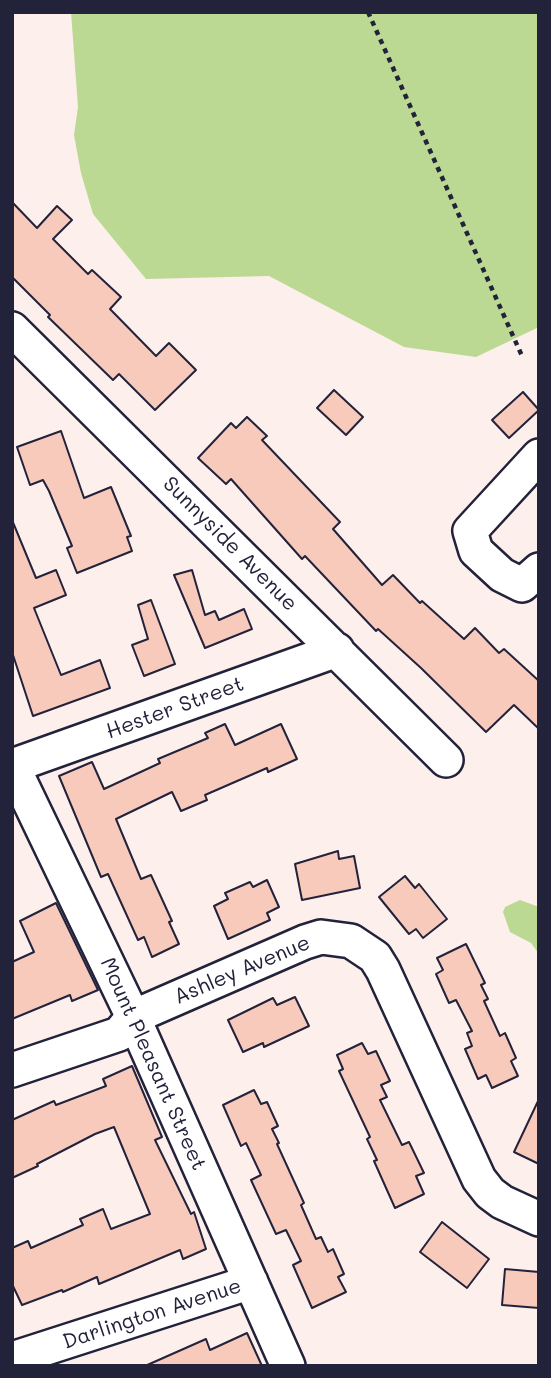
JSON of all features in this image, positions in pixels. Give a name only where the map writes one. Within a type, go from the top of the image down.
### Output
[{"type":"street","name":"Sunnyside Avenue","points":[[12,329],[446,760]]},
{"type":"street","points":[[539,456],[470,531],[476,551],[502,575],[522,585],[539,570]]},
{"type":"street","name":"Hester Street","points":[[12,766],[337,650]]},
{"type":"street","name":"Mount Pleasant Street","points":[[12,766],[134,1017],[288,1366]]},
{"type":"street","name":"Ashley Avenue","points":[[12,1070],[119,1034],[134,1017],[305,942],[321,937],[351,941],[375,957],[383,970],[480,1179],[490,1193],[502,1202],[539,1219]]},
{"type":"street","name":"Darlington Avenue","points":[[12,1359],[251,1282]]},
{"type":"path","points":[[368,12],[522,356]]},
{"type":"green space","points":[[71,12],[539,12],[539,327],[476,357],[404,347],[269,276],[146,279],[93,214],[81,173],[74,135],[78,107]]},
{"type":"green space","points":[[520,900],[539,907],[539,954],[531,943],[510,932],[503,912],[505,907]]},
{"type":"building","points":[[12,202],[37,228],[57,206],[72,220],[53,239],[88,274],[92,270],[121,297],[110,309],[156,356],[169,343],[196,370],[155,410],[119,374],[113,380],[48,317],[50,315],[12,277]]},
{"type":"building","points":[[334,390],[363,417],[346,435],[317,408]]},
{"type":"building","points":[[523,392],[539,410],[509,438],[492,420]]},
{"type":"building","points":[[247,417],[267,436],[262,440],[340,522],[333,529],[382,585],[393,575],[420,603],[422,601],[464,639],[475,628],[499,653],[504,649],[539,681],[539,729],[514,705],[486,732],[421,668],[378,629],[376,631],[305,556],[302,559],[231,479],[226,484],[198,458],[231,423],[236,428]]},
{"type":"building","points":[[61,431],[84,498],[111,487],[131,536],[127,537],[132,551],[77,573],[67,548],[72,546],[49,491],[43,480],[30,485],[17,447]]},
{"type":"building","points":[[12,520],[36,578],[56,570],[66,595],[34,608],[61,675],[100,660],[110,688],[33,716],[12,652]]},
{"type":"building","points":[[192,570],[205,615],[215,611],[219,620],[244,609],[252,629],[205,648],[174,575]]},
{"type":"building","points":[[151,600],[175,664],[144,676],[132,645],[148,639],[138,605]]},
{"type":"building","points":[[225,724],[235,745],[281,724],[297,759],[268,772],[267,768],[205,795],[207,800],[181,811],[172,792],[116,819],[141,879],[151,875],[172,921],[169,922],[179,944],[152,957],[144,937],[138,940],[108,874],[101,877],[59,776],[92,762],[104,789],[160,763],[158,759],[208,738],[205,733]]},
{"type":"building","points":[[338,851],[339,859],[354,856],[360,888],[302,900],[295,864]]},
{"type":"building","points":[[405,876],[415,888],[419,884],[447,919],[423,938],[416,929],[409,934],[379,897]]},
{"type":"building","points":[[267,880],[279,907],[267,913],[270,920],[228,939],[214,906],[228,899],[225,893],[250,882],[253,887]]},
{"type":"building","points":[[56,903],[98,990],[72,1001],[70,995],[12,1019],[12,962],[34,952],[20,921]]},
{"type":"building","points":[[466,944],[485,983],[481,985],[488,999],[484,1001],[500,1036],[505,1033],[516,1058],[511,1061],[518,1076],[492,1088],[486,1075],[478,1079],[465,1049],[472,1046],[467,1033],[472,1031],[456,1000],[449,1003],[436,974],[443,970],[437,958]]},
{"type":"building","points":[[295,997],[309,1026],[264,1047],[263,1043],[243,1052],[228,1020],[273,998],[277,1005]]},
{"type":"building","points":[[362,1043],[368,1054],[376,1051],[390,1081],[381,1085],[387,1097],[380,1100],[402,1145],[409,1142],[424,1173],[416,1176],[424,1194],[395,1208],[374,1161],[377,1160],[367,1139],[370,1137],[339,1071],[343,1069],[337,1055]]},
{"type":"building","points":[[132,1066],[162,1137],[155,1140],[191,1214],[194,1212],[206,1249],[183,1259],[180,1250],[99,1284],[97,1277],[63,1292],[62,1290],[22,1305],[12,1284],[12,1248],[28,1241],[31,1248],[83,1225],[80,1219],[103,1209],[111,1229],[150,1214],[114,1127],[95,1134],[12,1178],[12,1120],[54,1101],[56,1105],[106,1086],[103,1079]]},
{"type":"building","points":[[254,1090],[261,1104],[267,1102],[278,1126],[272,1129],[279,1143],[277,1144],[304,1203],[301,1205],[316,1239],[321,1237],[328,1252],[333,1249],[344,1274],[338,1277],[346,1292],[312,1308],[293,1265],[301,1261],[286,1230],[276,1234],[251,1180],[261,1175],[246,1143],[241,1146],[223,1105]]},
{"type":"building","points":[[539,1099],[539,1164],[514,1152]]},
{"type":"building","points":[[442,1222],[489,1259],[467,1288],[420,1252]]},
{"type":"building","points":[[505,1269],[539,1272],[539,1308],[502,1305]]},
{"type":"building","points":[[247,1333],[262,1366],[145,1366],[206,1339],[210,1350]]}]
